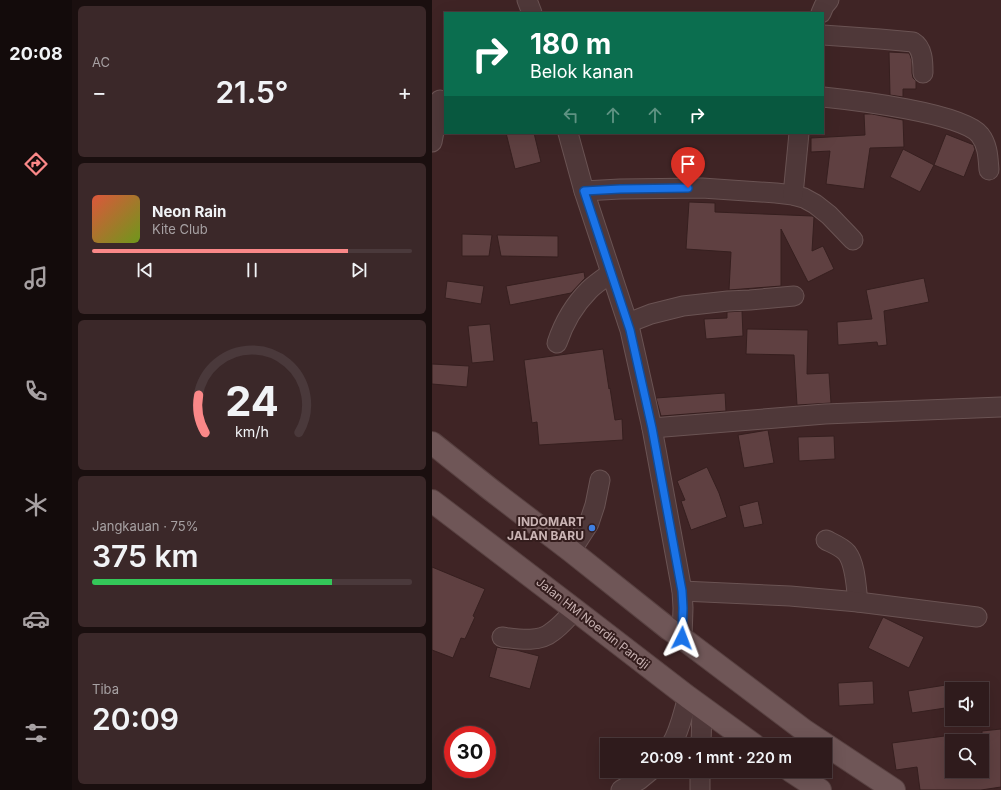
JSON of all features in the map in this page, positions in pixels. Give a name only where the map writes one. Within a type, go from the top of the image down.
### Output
[{"type":"main road","points":[[432,443],[490,489],[580,536],[669,629],[682,638],[800,738]]},
{"type":"main road","name":"Jalan HM Noerdin Pandji","points":[[432,501],[695,703],[744,738]]},
{"type":"main road","points":[[832,756],[894,790]]},
{"type":"main road","points":[[802,778],[820,790]]},
{"type":"street","points":[[527,0],[532,12]]},
{"type":"street","points":[[821,12],[829,0]]},
{"type":"street","points":[[824,35],[913,42],[919,48],[923,63],[923,73]]},
{"type":"street","points":[[824,97],[894,106],[962,122],[980,134],[984,141],[987,149],[989,170]]},
{"type":"street","points":[[432,142],[439,100]]},
{"type":"street","points":[[568,134],[584,191],[630,330],[652,428],[682,591],[682,638]]},
{"type":"street","points":[[793,195],[799,134]]},
{"type":"street","points":[[584,191],[702,188],[793,195],[804,198],[830,215],[853,240]]},
{"type":"street","points":[[556,343],[561,329],[577,304],[590,289],[611,273]]},
{"type":"street","points":[[628,323],[651,314],[683,306],[794,296]]},
{"type":"street","points":[[652,428],[825,414],[1001,407]]},
{"type":"street","points":[[580,536],[595,505],[600,480]]},
{"type":"street","points":[[826,540],[840,547],[847,553],[851,560],[854,569],[858,602]]},
{"type":"street","points":[[682,591],[790,596],[858,602],[977,617]]},
{"type":"street","points":[[502,637],[534,639],[544,637],[552,633],[575,610]]},
{"type":"street","points":[[675,738],[680,723],[695,703]]},
{"type":"street","points":[[695,703],[700,738]]},
{"type":"street","points":[[621,790],[641,778]]},
{"type":"street","points":[[700,778],[700,790]]},
{"type":"building","points":[[889,52],[909,53],[912,61],[912,73],[913,78],[916,81],[916,89],[903,89],[903,97],[890,95]]},
{"type":"building","points":[[864,114],[872,114],[903,120],[904,147],[870,148],[864,189],[826,184],[830,151],[811,152],[811,138],[865,135]]},
{"type":"building","points":[[506,134],[534,134],[541,162],[515,169]]},
{"type":"building","points":[[946,134],[974,145],[975,149],[964,177],[934,165]]},
{"type":"building","points":[[903,149],[934,165],[920,192],[890,177]]},
{"type":"building","points":[[689,202],[715,203],[715,212],[812,216],[814,217],[812,251],[823,246],[834,269],[808,282],[781,229],[781,286],[729,290],[731,252],[686,249]]},
{"type":"building","points":[[462,234],[492,235],[489,256],[462,256]]},
{"type":"building","points":[[497,235],[558,236],[558,257],[501,256]]},
{"type":"building","points":[[584,272],[585,278],[571,293],[510,305],[506,286]]},
{"type":"building","points":[[924,278],[929,302],[884,311],[887,345],[878,346],[877,342],[838,345],[837,322],[872,319],[866,290]]},
{"type":"building","points":[[447,281],[484,286],[481,304],[445,298]]},
{"type":"building","points":[[742,311],[743,336],[706,339],[704,319],[727,318],[727,312]]},
{"type":"building","points":[[490,324],[494,361],[472,363],[468,326]]},
{"type":"building","points":[[747,329],[808,330],[807,374],[829,373],[831,403],[797,405],[794,355],[746,354]]},
{"type":"building","points":[[603,349],[615,420],[622,419],[623,440],[539,445],[537,422],[532,423],[524,360]]},
{"type":"building","points":[[432,364],[469,366],[467,387],[432,384]]},
{"type":"building","points":[[725,393],[726,411],[661,416],[656,398]]},
{"type":"building","points":[[768,430],[774,463],[744,468],[738,435]]},
{"type":"building","points":[[834,436],[835,459],[799,461],[798,437]]},
{"type":"building","points":[[707,467],[719,493],[727,517],[691,530],[681,501],[685,500],[677,481]]},
{"type":"building","points":[[758,501],[763,524],[744,528],[739,506]]},
{"type":"building","points":[[432,567],[485,589],[465,639],[461,638],[453,658],[432,650]]},
{"type":"building","points":[[883,617],[924,637],[909,668],[868,648]]},
{"type":"building","points":[[497,647],[539,656],[530,689],[489,677]]},
{"type":"building","points":[[873,681],[874,704],[839,706],[838,683]]},
{"type":"building","points":[[945,685],[945,708],[912,713],[908,691]]},
{"type":"building","points":[[1001,729],[1001,787],[981,790],[920,790],[917,767],[896,770],[892,743],[945,736],[945,778],[989,778],[989,734],[982,734],[982,731]]},
{"type":"place","name":"INDOMART JALAN BARU","points":[[592,528]]},
{"type":"route","points":[[682,638],[682,591],[652,428],[630,330],[584,191],[688,188]]}]
